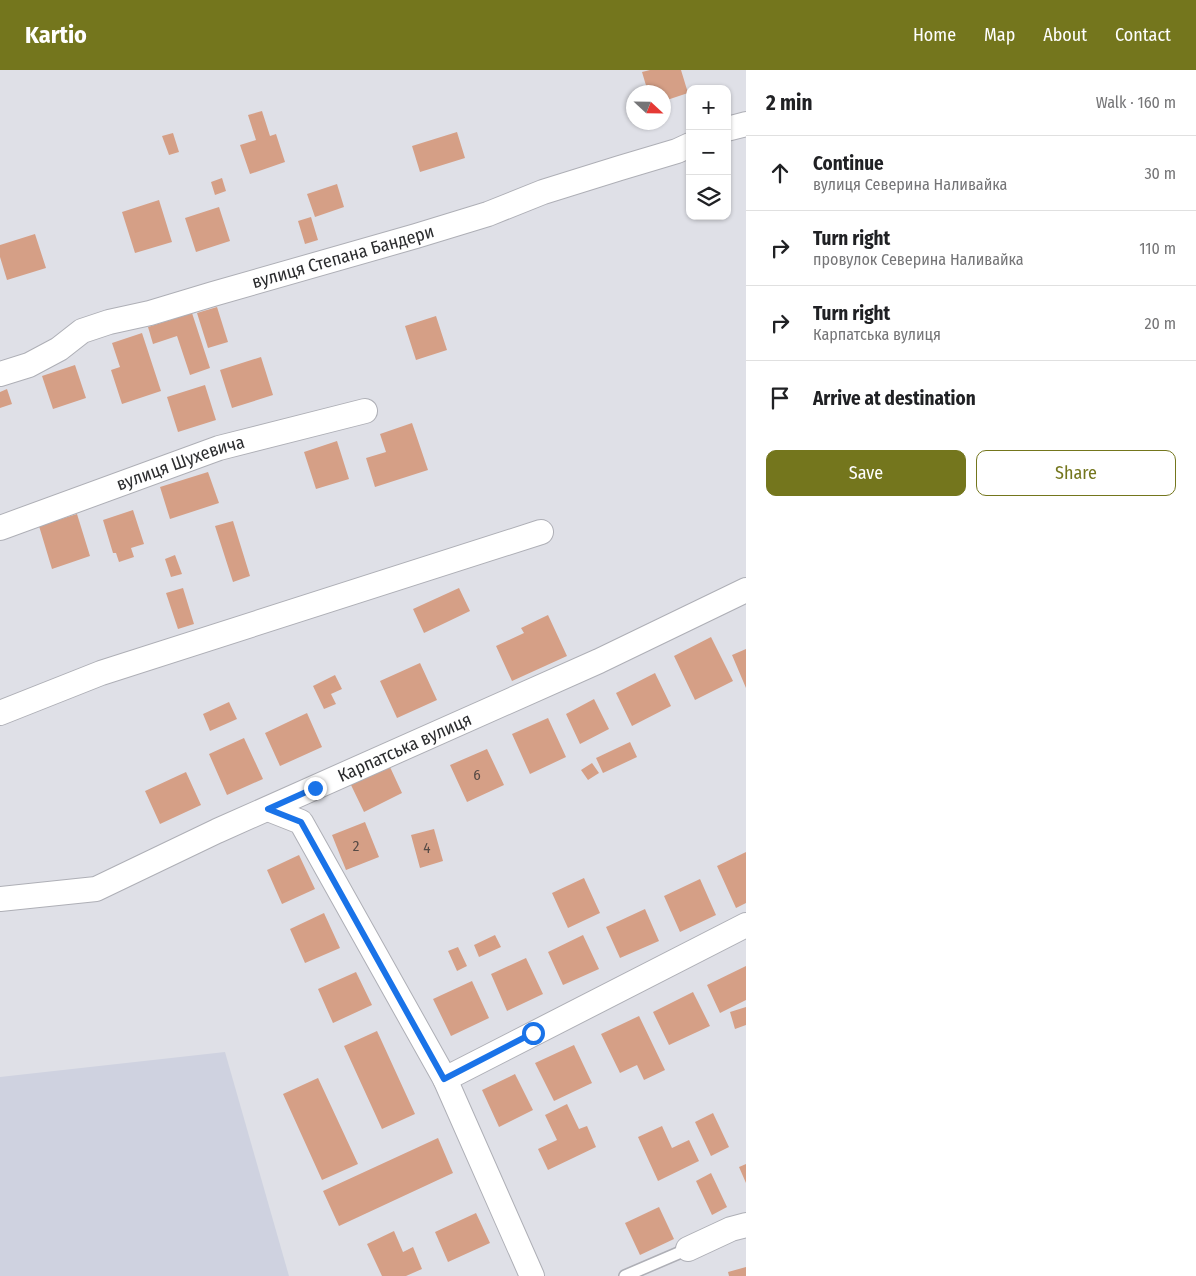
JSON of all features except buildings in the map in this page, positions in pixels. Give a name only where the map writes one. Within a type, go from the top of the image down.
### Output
[{"type":"street","points":[[731,128],[746,124]]},
{"type":"street","name":"вулиця Степана Бандери","points":[[0,374],[29,365],[59,349],[82,331],[109,322],[150,313],[416,236],[488,214],[544,192],[686,147]]},
{"type":"street","name":"вулиця Шухевича","points":[[0,528],[219,448],[365,411]]},
{"type":"street","points":[[0,713],[101,673],[541,532]]},
{"type":"street","name":"Карпатська вулиця","points":[[0,899],[96,888],[217,831],[599,661],[746,590]]},
{"type":"street","points":[[268,809],[301,822],[444,1079],[532,1276]]},
{"type":"street","points":[[444,1079],[746,924]]},
{"type":"street","points":[[688,1249],[731,1228],[746,1226]]},
{"type":"lane","points":[[625,1276],[688,1249]]},
{"type":"shaded area","points":[[225,1052],[289,1276],[0,1276],[0,1077]]},
{"type":"route","points":[[315,788],[268,809],[301,822],[444,1079],[533,1033]]}]
